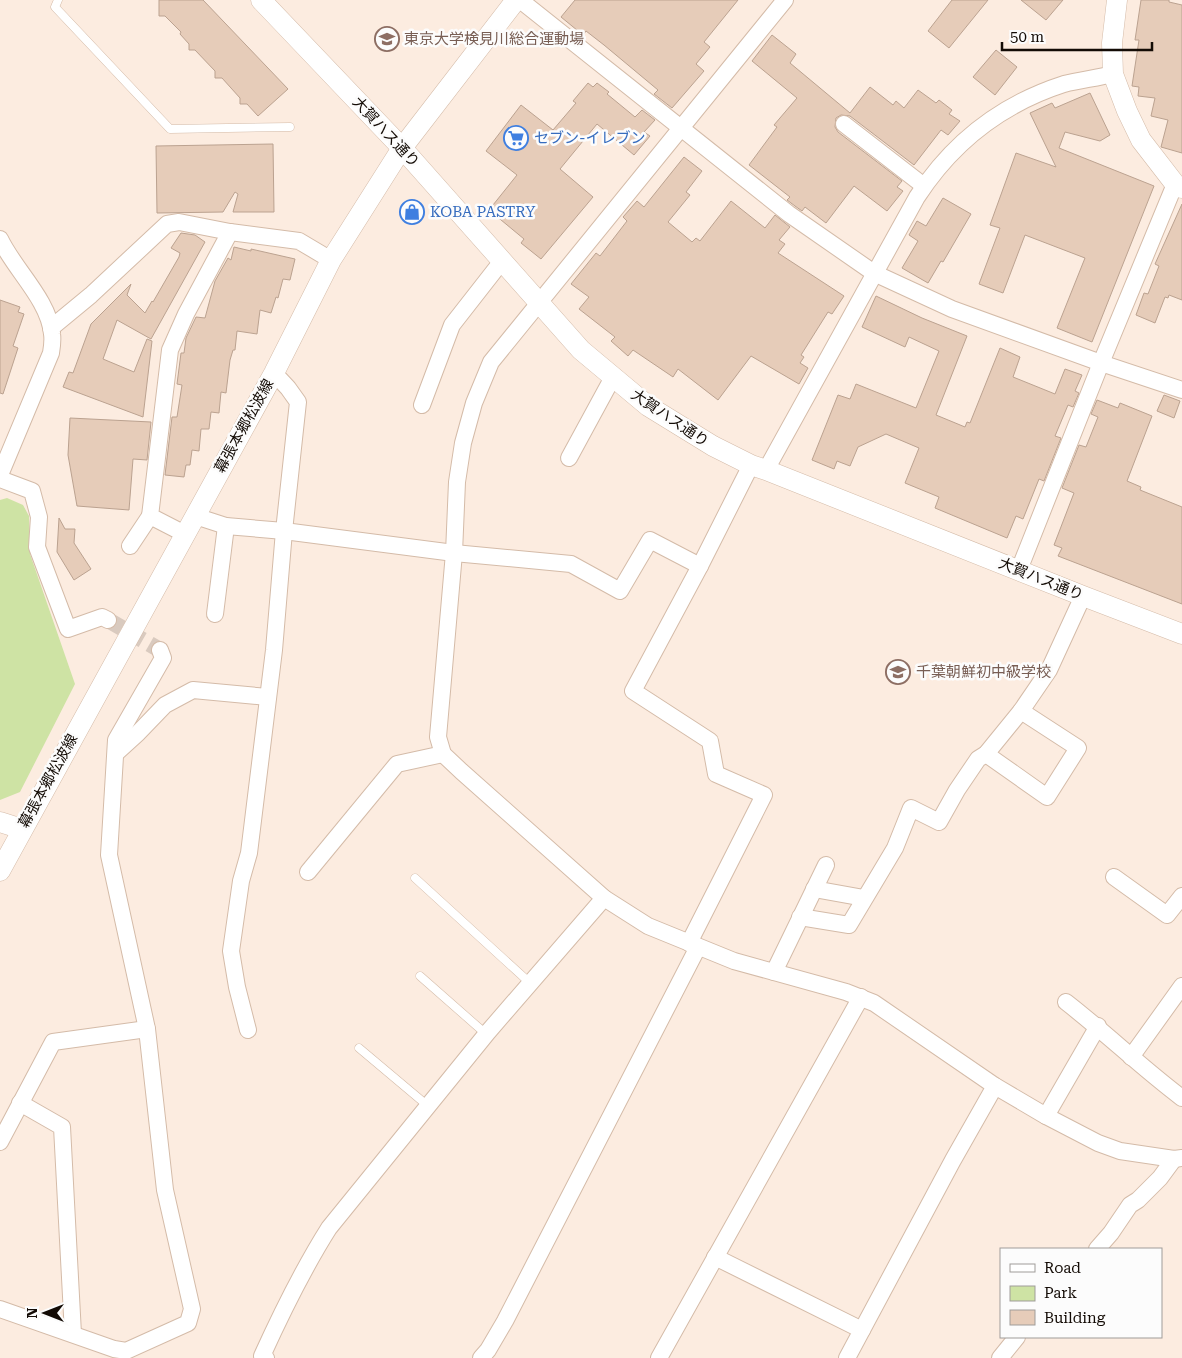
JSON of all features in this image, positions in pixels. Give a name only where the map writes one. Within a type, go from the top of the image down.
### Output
[{"type":"street","name":"大賀ハス通り","points":[[261,0],[402,148],[581,350],[648,406],[713,446],[759,468],[1182,634]]},
{"type":"street","name":"幕張本郷松波線","points":[[0,871],[274,372],[331,260],[402,148],[516,0]]},
{"type":"street","points":[[520,0],[789,214],[874,273],[952,309],[1182,390]]},
{"type":"street","points":[[785,0],[491,362],[474,403],[463,443],[457,482],[454,553],[438,737],[443,754],[604,898],[648,926],[734,961],[846,992],[874,1003],[995,1086],[1046,1116],[1098,1143],[1120,1151],[1178,1158]]},
{"type":"street","points":[[1020,570],[1101,363],[1180,184],[1141,140],[1127,111],[1113,74],[1112,42],[1117,0]]},
{"type":"street","points":[[481,1358],[488,1350],[505,1321],[693,945],[764,796],[716,774],[710,742],[633,691],[700,566],[924,186],[943,162],[987,121],[1027,99],[1064,84],[1113,74]]},
{"type":"street","points":[[844,124],[924,186]]},
{"type":"street","points":[[51,328],[91,295],[167,224],[179,222],[230,232],[299,241],[331,260]]},
{"type":"street","points":[[130,546],[150,516],[170,350],[186,314],[230,232]]},
{"type":"street","points":[[0,475],[51,353],[52,334],[40,302],[1,245]]},
{"type":"street","points":[[422,405],[452,325],[502,261]]},
{"type":"street","points":[[248,1030],[237,987],[232,951],[241,881],[249,853],[274,650],[284,531],[298,402],[274,372]]},
{"type":"street","points":[[569,458],[613,377]]},
{"type":"street","points":[[0,479],[32,490],[39,517],[37,548],[68,629],[102,617],[108,620]]},
{"type":"street","points":[[150,516],[190,525],[284,531],[454,553],[571,564],[620,591],[650,540],[700,566]]},
{"type":"street","points":[[215,614],[226,526]]},
{"type":"street","points":[[800,917],[849,925],[895,848],[911,808],[939,822],[957,790],[978,759],[986,754],[1022,711],[1048,670],[1083,596]]},
{"type":"street","points":[[0,1308],[114,1349],[126,1350],[188,1323],[192,1309],[165,1190],[147,1029],[109,855],[116,740],[163,658],[160,650]]},
{"type":"street","points":[[116,753],[165,705],[193,690],[268,697]]},
{"type":"street","points":[[986,754],[1047,796],[1078,748],[1022,711]]},
{"type":"street","points":[[308,872],[397,764],[443,754]]},
{"type":"street","points":[[0,822],[22,829]]},
{"type":"street","points":[[774,972],[826,865]]},
{"type":"street","points":[[1114,877],[1167,914],[1182,896]]},
{"type":"street","points":[[814,890],[864,898]]},
{"type":"street","points":[[266,1358],[262,1356],[284,1306],[307,1262],[329,1228],[486,1034],[604,898]]},
{"type":"street","points":[[1131,1056],[1182,986]]},
{"type":"street","points":[[659,1358],[860,997]]},
{"type":"street","points":[[1066,1002],[1098,1026],[1160,1082],[1181,1094]]},
{"type":"street","points":[[1046,1116],[1098,1026]]},
{"type":"street","points":[[0,1142],[54,1042],[147,1029]]},
{"type":"street","points":[[847,1358],[953,1160],[995,1086]]},
{"type":"street","points":[[20,1103],[62,1126],[73,1334]]},
{"type":"street","points":[[1098,1248],[1130,1205],[1138,1200],[1178,1158]]},
{"type":"street","points":[[715,1257],[862,1330]]},
{"type":"street","points":[[1000,1358],[1016,1338]]},
{"type":"lane","points":[[58,0],[55,6],[170,129],[290,127]]},
{"type":"lane","points":[[415,878],[530,983]]},
{"type":"lane","points":[[420,976],[486,1034]]},
{"type":"lane","points":[[359,1048],[428,1106]]},
{"type":"green space","points":[[7,498],[23,505],[29,516],[30,554],[75,684],[20,792],[0,800],[0,500]]},
{"type":"building","points":[[159,0],[203,0],[288,89],[258,116],[247,104],[240,104],[240,98],[222,78],[215,78],[215,71],[195,50],[189,50],[189,44],[180,34],[181,32],[165,16],[159,16]]},
{"type":"building","points":[[575,0],[738,0],[704,42],[710,47],[696,64],[704,71],[672,108],[654,94],[658,90],[604,45],[586,31],[583,35],[561,17]]},
{"type":"building","points":[[952,0],[988,0],[949,48],[928,31]]},
{"type":"building","points":[[1021,0],[1063,0],[1046,20]]},
{"type":"building","points":[[1141,0],[1169,0],[1169,2],[1182,5],[1182,153],[1161,147],[1168,120],[1151,116],[1155,98],[1138,96],[1139,87],[1132,86],[1139,40],[1135,40]]},
{"type":"building","points":[[772,35],[796,54],[790,63],[850,113],[870,87],[893,105],[896,101],[904,108],[918,90],[936,103],[939,100],[952,110],[949,114],[960,121],[948,135],[941,130],[914,165],[850,116],[841,115],[836,118],[835,127],[838,132],[902,181],[897,187],[903,191],[887,211],[854,186],[826,223],[805,207],[802,211],[787,200],[790,197],[749,165],[777,127],[774,125],[797,98],[752,61]]},
{"type":"building","points":[[996,50],[1017,67],[995,95],[973,77]]},
{"type":"building","points":[[588,83],[593,87],[597,83],[609,92],[607,94],[635,117],[642,110],[655,120],[644,132],[650,136],[634,155],[597,124],[560,169],[593,197],[541,259],[521,243],[524,239],[489,210],[517,175],[486,151],[521,105],[553,130],[576,103],[573,101]]},
{"type":"building","points":[[1090,93],[1110,135],[1100,141],[1065,132],[1059,148],[1154,186],[1092,342],[1057,328],[1085,258],[1025,235],[1003,293],[979,284],[1000,228],[990,225],[1016,153],[1056,167],[1030,113],[1052,103],[1055,108]]},
{"type":"building","points":[[273,144],[274,212],[233,212],[238,194],[235,192],[223,212],[157,213],[156,146]]},
{"type":"building","points":[[684,157],[702,171],[686,192],[690,195],[668,222],[692,242],[696,238],[700,241],[731,201],[765,228],[775,215],[790,227],[779,240],[785,244],[778,253],[844,296],[832,314],[828,312],[801,355],[804,357],[800,363],[808,368],[799,384],[751,356],[718,400],[678,369],[673,377],[633,350],[628,356],[611,341],[615,337],[579,309],[589,297],[571,284],[596,253],[600,256],[627,221],[623,217],[637,201],[644,207]]},
{"type":"building","points":[[943,198],[971,214],[943,262],[941,261],[928,283],[902,268],[918,241],[909,235],[917,221],[926,226]]},
{"type":"building","points":[[1182,204],[1182,300],[1169,295],[1168,298],[1165,297],[1155,323],[1136,315],[1144,293],[1148,294],[1159,266],[1155,264]]},
{"type":"building","points":[[181,233],[195,235],[205,242],[151,339],[117,320],[103,359],[134,372],[147,339],[152,341],[143,417],[63,387],[69,372],[73,373],[91,324],[131,284],[127,295],[145,313],[179,257],[180,253],[171,248]]},
{"type":"building","points":[[234,247],[295,259],[290,280],[283,279],[278,298],[276,297],[271,313],[260,310],[257,334],[237,331],[235,350],[233,350],[230,360],[226,393],[221,392],[219,413],[211,412],[209,429],[201,429],[199,451],[192,450],[190,465],[186,465],[184,477],[165,475],[172,417],[177,417],[182,385],[177,384],[181,353],[184,353],[186,338],[196,317],[205,318],[215,281],[228,258],[231,260]]},
{"type":"building","points":[[876,296],[922,318],[967,336],[936,415],[965,427],[967,422],[970,423],[1000,348],[1020,357],[1013,377],[1055,394],[1065,369],[1082,375],[1075,391],[1079,393],[1073,407],[1068,405],[1055,436],[1061,438],[1044,481],[1039,479],[1023,519],[1016,516],[1007,538],[935,508],[939,497],[905,483],[919,448],[886,434],[858,447],[850,466],[837,461],[834,469],[812,460],[838,395],[850,399],[856,384],[916,408],[939,351],[909,337],[905,347],[862,327]]},
{"type":"building","points":[[0,300],[20,307],[18,312],[24,314],[13,346],[18,348],[3,394],[0,393]]},
{"type":"building","points":[[1164,395],[1180,401],[1174,418],[1157,411]]},
{"type":"building","points":[[1097,400],[1118,408],[1120,403],[1152,416],[1127,481],[1141,487],[1140,490],[1182,507],[1182,604],[1058,556],[1062,548],[1054,545],[1074,493],[1062,488],[1079,445],[1086,447],[1098,417],[1091,414]]},
{"type":"building","points":[[70,418],[151,422],[147,460],[133,459],[129,510],[77,506],[68,455]]},
{"type":"building","points":[[59,518],[65,529],[75,529],[74,543],[91,569],[74,580],[57,552]]},
{"type":"tunnel","points":[[108,620],[160,650]]},
{"type":"place","name":"東京大学検見川総合運動場","points":[[387,39]]},
{"type":"place","name":"セブン-イレブン","points":[[516,138]]},
{"type":"place","name":"KOBA PASTRY","points":[[412,212]]},
{"type":"place","name":"千葉朝鮮初中級学校","points":[[898,672]]}]
